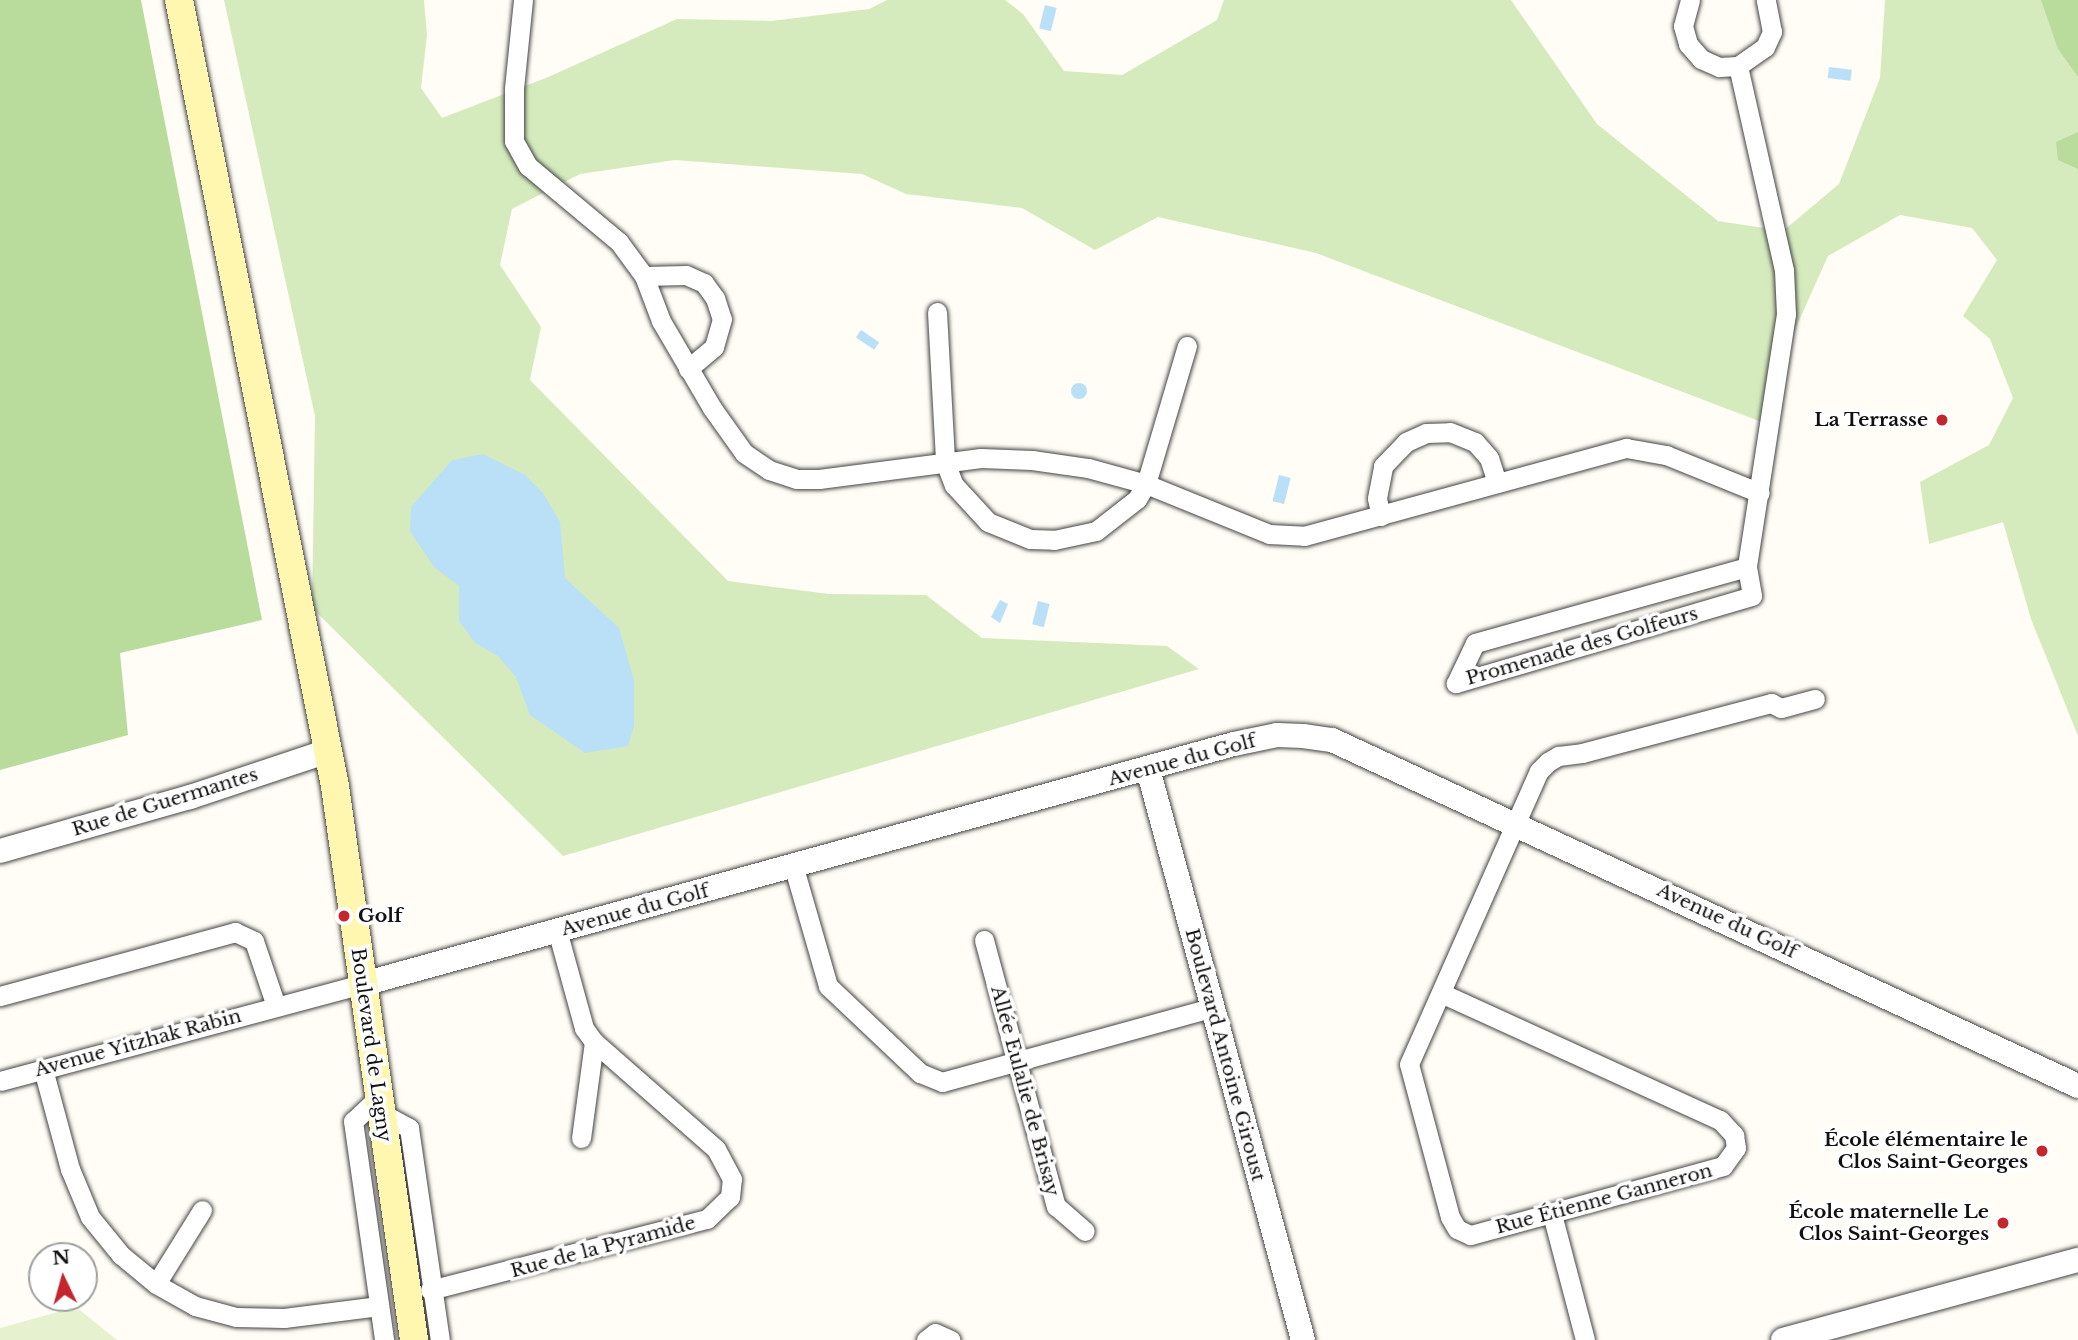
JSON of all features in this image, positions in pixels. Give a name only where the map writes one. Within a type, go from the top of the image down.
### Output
[{"type":"main road","name":"Boulevard de Lagny","points":[[179,0],[328,751],[414,1340]]},
{"type":"street","points":[[523,0],[514,89],[514,141],[528,166],[619,242],[644,276],[661,321],[688,369],[744,453],[769,470],[796,479],[819,479],[981,458],[1032,460],[1088,468],[1146,484],[1269,534],[1304,536],[1626,448],[1666,455],[1760,493]]},
{"type":"street","points":[[1690,0],[1683,26],[1688,44],[1710,63],[1738,66],[1754,60],[1772,32],[1766,0]]},
{"type":"street","name":"Promenade des Golfeurs","points":[[1738,66],[1784,270],[1786,314],[1747,567],[1752,596],[1455,683],[1475,643],[1747,567]]},
{"type":"street","points":[[644,276],[686,275],[704,283],[715,298],[722,319],[714,347],[688,369]]},
{"type":"street","points":[[937,312],[945,463],[972,510],[1007,532],[1030,538],[1054,540],[1096,531],[1117,518],[1146,484],[1187,346]]},
{"type":"street","points":[[1381,516],[1377,498],[1383,466],[1406,442],[1426,433],[1450,432],[1475,442],[1489,458],[1497,483]]},
{"type":"street","name":"Rue Étienne Ganneron","points":[[1441,993],[1720,1120],[1734,1135],[1736,1148],[1723,1166],[1470,1235],[1457,1229],[1450,1217],[1409,1064],[1539,771],[1558,755],[1582,753],[1770,703],[1781,708],[1815,699]]},
{"type":"street","name":"Avenue du Golf","points":[[363,984],[1277,735],[1322,738],[1517,825],[2078,1086]]},
{"type":"street","name":"Rue de Guermantes","points":[[0,850],[191,797],[328,751]]},
{"type":"street","name":"Boulevard Antoine Giroust","points":[[1148,769],[1211,1008],[1304,1340]]},
{"type":"street","points":[[794,868],[828,986],[920,1073],[942,1082],[1211,1008]]},
{"type":"street","name":"Rue de la Pyramide","points":[[430,1290],[707,1219],[724,1206],[732,1179],[716,1149],[594,1042],[584,1028],[557,930]]},
{"type":"street","points":[[0,996],[235,932],[254,941],[276,1006]]},
{"type":"street","name":"Allée Eulalie de Brisay","points":[[984,940],[1056,1206],[1085,1231]]},
{"type":"street","name":"Avenue Yitzhak Rabin","points":[[0,1081],[363,984]]},
{"type":"street","points":[[581,1138],[594,1042]]},
{"type":"street","points":[[43,1069],[70,1170],[90,1217],[121,1255],[156,1284],[195,1306],[236,1317],[284,1318],[379,1306]]},
{"type":"street","points":[[384,1340],[353,1121],[379,1106],[409,1128],[430,1290],[440,1340]]},
{"type":"street","points":[[156,1284],[202,1210]]},
{"type":"street","points":[[1552,1214],[1585,1340]]},
{"type":"street","points":[[1783,1340],[2078,1260]]},
{"type":"street","points":[[926,1340],[935,1333],[951,1340]]},
{"type":"green space","points":[[0,0],[141,0],[262,620],[120,653],[128,735],[0,770]]},
{"type":"green space","points":[[224,0],[424,0],[427,35],[421,88],[442,118],[546,78],[677,19],[771,21],[869,9],[887,0],[1005,0],[1023,14],[1064,71],[1122,75],[1217,20],[1224,0],[1511,0],[1597,124],[1718,221],[1783,231],[1839,184],[1880,78],[1885,0],[2078,0],[2078,736],[2031,619],[2003,522],[1929,544],[1920,482],[1989,445],[2013,398],[1990,339],[1963,316],[1997,260],[1972,228],[1900,215],[1828,256],[1780,363],[1767,424],[1316,253],[1158,217],[1095,250],[1022,208],[906,194],[862,174],[675,160],[580,174],[512,209],[500,265],[541,327],[530,380],[728,581],[829,594],[926,595],[982,638],[1167,646],[1199,669],[563,856],[312,608],[315,416]]},
{"type":"green space","points":[[2041,0],[2078,0],[2078,77],[2058,49]]},
{"type":"green space","points":[[2078,132],[2078,169],[2058,160],[2056,142]]},
{"type":"green space","points":[[58,1312],[82,1312],[117,1340],[0,1340],[0,1328]]},
{"type":"water","points":[[1045,5],[1057,8],[1051,31],[1039,28]]},
{"type":"water","points":[[1829,67],[1852,70],[1850,81],[1828,78]]},
{"type":"water","points":[[861,330],[879,342],[874,350],[856,337]]},
{"type":"water","points":[[1076,383],[1082,383],[1087,391],[1085,397],[1076,399],[1071,394],[1071,388]]},
{"type":"water","points":[[483,454],[525,475],[543,493],[560,522],[565,578],[619,628],[634,680],[634,726],[628,746],[585,753],[530,715],[516,677],[498,656],[475,643],[459,621],[459,586],[434,567],[410,531],[411,507],[452,460]]},
{"type":"water","points":[[1279,475],[1291,478],[1284,504],[1272,501]]},
{"type":"water","points":[[1000,600],[1008,604],[1000,623],[991,617]]},
{"type":"water","points":[[1038,601],[1050,604],[1044,627],[1032,624]]},
{"type":"place","name":"La Terrasse","points":[[1942,420]]},
{"type":"place","name":"Golf","points":[[344,916]]},
{"type":"place","name":"École élémentaire le Clos Saint-Georges","points":[[2042,1151]]},
{"type":"place","name":"École maternelle Le Clos Saint-Georges","points":[[2003,1223]]}]
